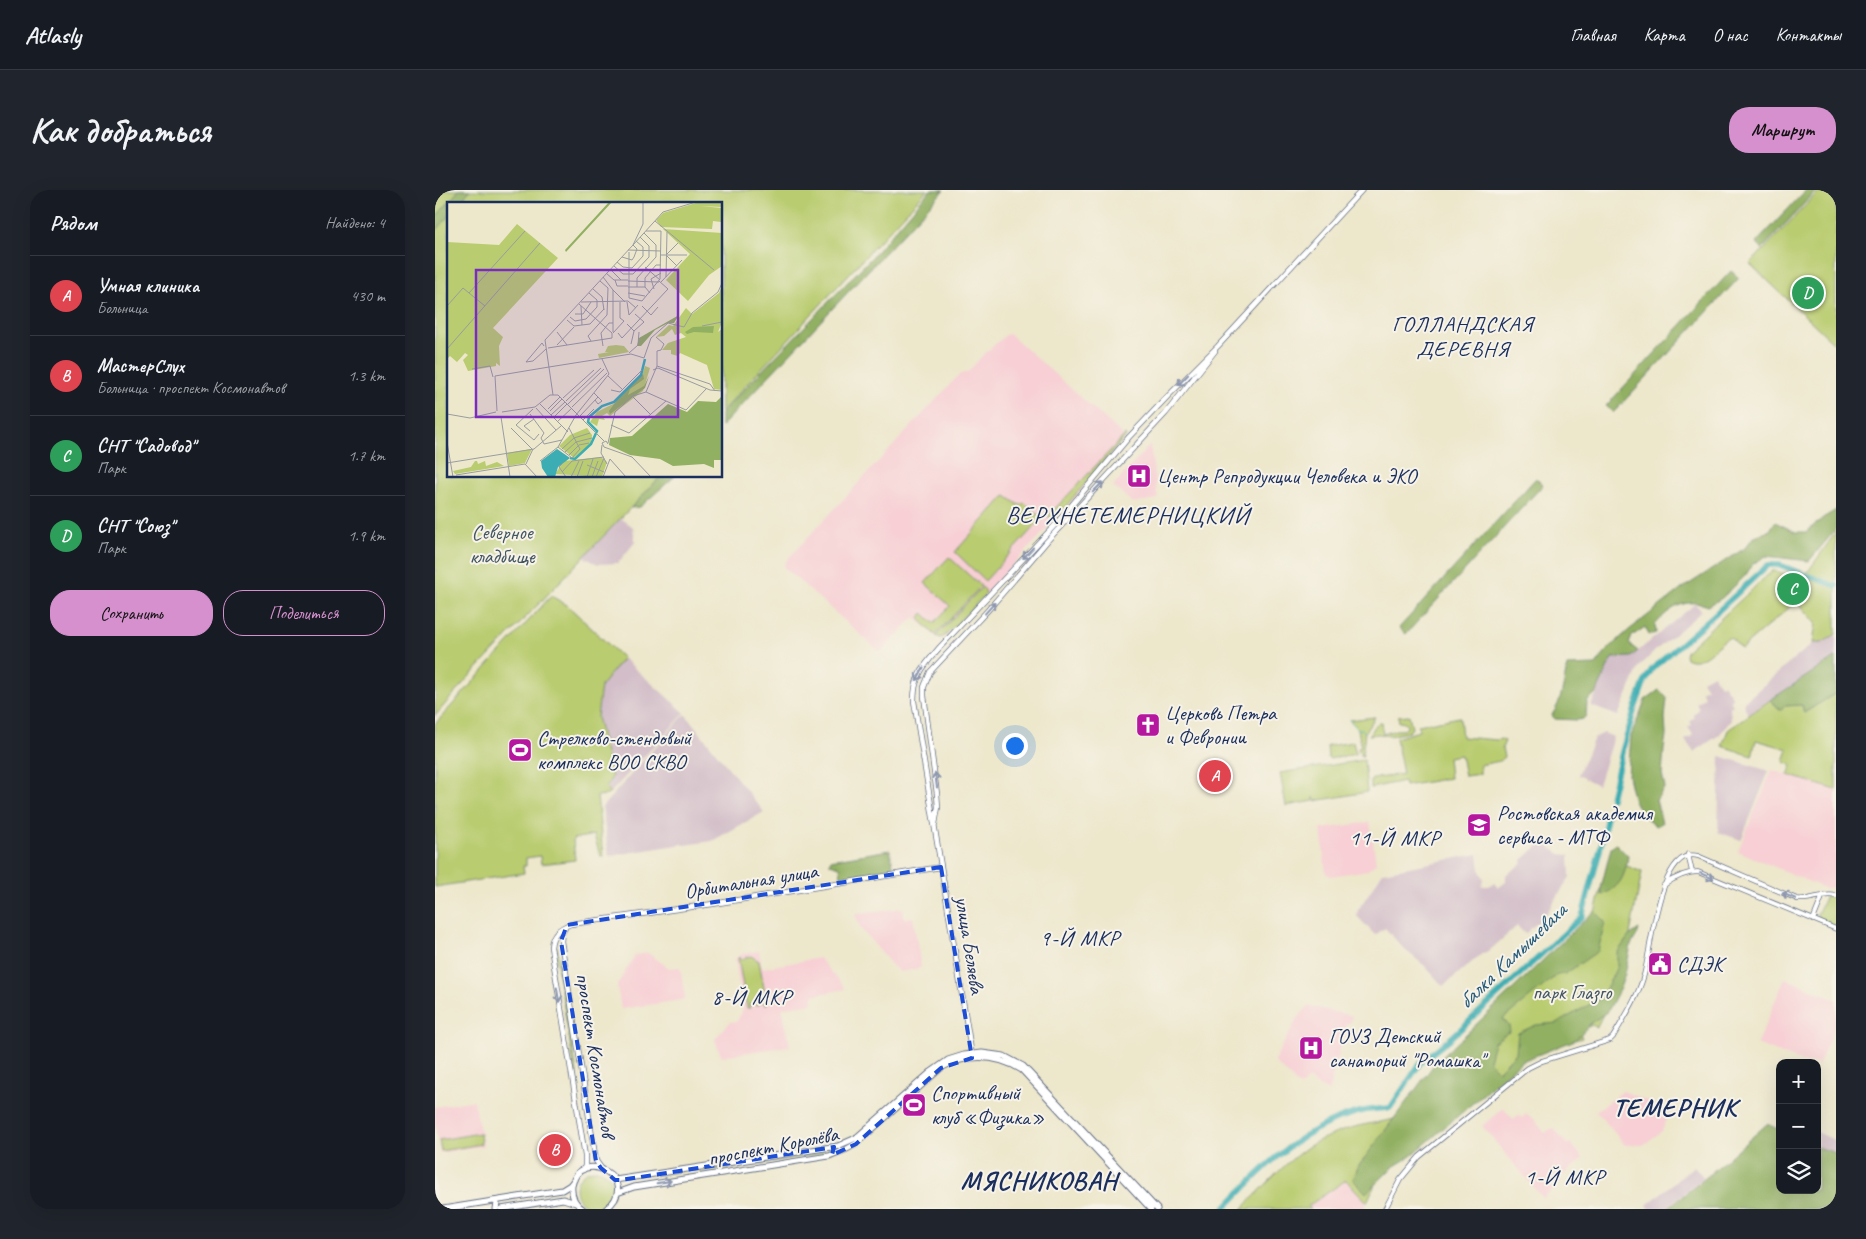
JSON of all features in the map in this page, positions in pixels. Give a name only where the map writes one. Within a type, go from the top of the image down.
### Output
[{"type":"main road","points":[[934,828],[938,808],[924,696],[925,680],[939,661],[1175,402],[1218,346],[1362,190]]},
{"type":"main road","name":"улица Беляева","points":[[972,1056],[923,757],[915,701],[916,678],[924,666],[972,613],[1055,525],[1106,464],[1168,396],[1218,346]]},
{"type":"main road","points":[[1168,396],[1175,402]]},
{"type":"main road","points":[[1106,464],[1109,469],[1114,471]]},
{"type":"main road","points":[[972,613],[975,617],[974,624]]},
{"type":"main road","points":[[923,757],[928,762],[933,762]]},
{"type":"main road","name":"Орбитальная улица","points":[[567,925],[941,867]]},
{"type":"main road","points":[[551,947],[555,934],[567,925]]},
{"type":"main road","name":"проспект Космонавтов","points":[[567,925],[562,933],[561,945],[596,1161],[601,1168]]},
{"type":"main road","points":[[551,947],[555,944],[561,945]]},
{"type":"main road","name":"проспект Космонавтов","points":[[551,947],[585,1162],[583,1170]]},
{"type":"main road","name":"проспект Королёва","points":[[617,1193],[633,1187],[832,1155],[856,1144],[941,1068],[972,1056]]},
{"type":"main road","points":[[995,1056],[1022,1070],[1151,1209]]},
{"type":"main road","points":[[995,1056],[1013,1059],[1023,1066],[1157,1209]]},
{"type":"main road","name":"проспект Королёва","points":[[615,1180],[830,1147],[849,1142],[857,1138],[939,1065],[955,1057],[995,1056]]},
{"type":"main road","points":[[571,1077],[582,1075]]},
{"type":"main road","points":[[830,1147],[832,1155]]},
{"type":"main road","points":[[698,1167],[696,1172],[699,1176]]},
{"type":"main road","points":[[443,1209],[562,1190],[570,1185],[583,1170],[601,1168],[610,1173],[615,1180],[617,1193],[613,1203],[607,1209]]},
{"type":"main road","points":[[574,1180],[572,1194],[576,1203]]},
{"type":"main road","points":[[501,1209],[563,1199],[571,1200],[583,1209]]},
{"type":"main road","points":[[494,1201],[497,1203],[496,1209]]},
{"type":"street","points":[[1688,854],[1692,872]]},
{"type":"street","points":[[1385,1209],[1400,1180],[1419,1157],[1528,1068],[1542,1061],[1610,1040],[1613,1037],[1643,977],[1663,887],[1675,866],[1688,854]]},
{"type":"street","points":[[1688,854],[1698,856],[1797,899],[1809,900],[1827,894],[1836,896]]},
{"type":"street","points":[[1663,887],[1674,878],[1698,872],[1836,930]]},
{"type":"street","points":[[1813,920],[1823,895]]},
{"type":"highlighted area","points":[[941,867],[972,1058],[941,1068],[856,1144],[832,1155],[834,1147],[621,1180],[615,1180],[601,1168],[596,1161],[561,941],[567,925]]},
{"type":"shaded area","points":[[1007,334],[1011,335],[1123,435],[1124,439],[1073,501],[945,637],[942,639],[938,638],[914,617],[882,651],[879,651],[787,570],[784,567],[785,562],[959,375],[969,371],[983,355]]},
{"type":"shaded area","name":"Центр Репродукции Человека и ЭКО","points":[[1150,445],[1158,499],[1133,503],[1113,486]]},
{"type":"shaded area","points":[[599,512],[622,519],[633,527],[635,542],[618,563],[598,564],[581,556]]},
{"type":"shaded area","points":[[1695,604],[1702,611],[1639,667],[1618,716],[1591,706],[1612,658],[1631,657]]},
{"type":"shaded area","points":[[1836,634],[1836,657],[1748,714],[1743,703],[1813,643],[1822,643]]},
{"type":"shaded area","points":[[623,658],[685,713],[610,793],[606,788],[612,777],[597,718],[601,686]]},
{"type":"shaded area","points":[[1713,674],[1720,685],[1723,684],[1733,698],[1730,700],[1733,705],[1730,708],[1731,720],[1719,735],[1694,752],[1685,740],[1693,735],[1688,727],[1692,725],[1690,721],[1694,718],[1693,715],[1699,708],[1696,703],[1705,697],[1701,691],[1707,688],[1702,680]]},
{"type":"shaded area","points":[[685,714],[764,812],[712,841],[609,856],[602,807]]},
{"type":"shaded area","points":[[1604,733],[1613,737],[1598,785],[1578,775],[1594,738]]},
{"type":"shaded area","points":[[1720,756],[1769,771],[1741,840],[1718,832]]},
{"type":"shaded area","points":[[1772,770],[1836,790],[1836,889],[1828,887],[1826,889],[1738,851]]},
{"type":"shaded area","points":[[1370,822],[1376,863],[1368,870],[1331,876],[1326,874],[1321,829]]},
{"type":"shaded area","points":[[1543,842],[1560,854],[1569,855],[1570,877],[1546,914],[1525,934],[1517,926],[1489,951],[1483,953],[1443,986],[1385,928],[1375,935],[1357,916],[1358,910],[1383,872],[1478,854],[1480,871],[1484,879],[1482,886],[1489,886],[1494,883],[1498,888],[1506,882],[1506,875],[1523,863],[1522,860]]},
{"type":"shaded area","points":[[903,908],[904,918],[913,917],[921,968],[900,972],[861,929],[855,914]]},
{"type":"shaded area","points":[[759,951],[762,968],[819,958],[846,989],[813,995],[813,1003],[782,1008],[790,1046],[721,1056],[715,1039],[730,1022],[737,1021],[743,1009],[735,959],[742,954]]},
{"type":"shaded area","points":[[648,953],[669,968],[680,967],[685,997],[682,1000],[621,1009],[617,985],[635,955]]},
{"type":"shaded area","points":[[1785,978],[1836,1000],[1836,1024],[1821,1059],[1795,1059],[1757,1044]]},
{"type":"shaded area","name":"ГОУЗ Детский санаторий \"Ромашка\"","points":[[1309,1006],[1352,1016],[1350,1023],[1347,1023],[1328,1092],[1308,1079],[1301,1086],[1297,1084],[1274,1061],[1297,1019]]},
{"type":"shaded area","points":[[1623,1091],[1666,1109],[1669,1113],[1662,1131],[1643,1145],[1625,1145],[1596,1111]]},
{"type":"shaded area","points":[[474,1100],[483,1146],[440,1153],[435,1123],[435,1107]]},
{"type":"shaded area","points":[[1503,1108],[1513,1119],[1519,1115],[1522,1118],[1526,1114],[1534,1119],[1545,1133],[1550,1129],[1554,1129],[1583,1158],[1560,1178],[1562,1181],[1543,1198],[1482,1126]]},
{"type":"shaded area","points":[[1821,1134],[1836,1141],[1836,1153],[1821,1148]]},
{"type":"shaded area","points":[[1694,1166],[1704,1178],[1664,1209],[1650,1209],[1647,1205]]},
{"type":"shaded area","points":[[1346,1180],[1367,1202],[1364,1209],[1311,1209],[1308,1206]]},
{"type":"green space","name":"Северное кладбище","points":[[435,190],[927,190],[723,410],[723,202],[447,202],[447,478],[659,478],[466,680],[435,716]]},
{"type":"green space","points":[[459,190],[470,190],[461,202],[449,202]]},
{"type":"green space","points":[[930,190],[944,190],[723,425],[723,411],[872,257]]},
{"type":"green space","points":[[1806,190],[1817,190],[1762,249],[1756,243]]},
{"type":"green space","points":[[1820,190],[1836,190],[1836,345],[1750,264]]},
{"type":"green space","points":[[447,204],[447,218],[435,232],[435,218]]},
{"type":"green space","points":[[1731,271],[1739,278],[1613,413],[1606,406]]},
{"type":"green space","points":[[1125,435],[1055,519],[1048,516]]},
{"type":"green space","points":[[659,478],[673,478],[640,507],[631,508]]},
{"type":"green space","points":[[1536,478],[1543,485],[1406,634],[1399,628]]},
{"type":"green space","points":[[1006,496],[1019,505],[1025,503],[1042,518],[985,581],[955,552]]},
{"type":"green space","points":[[1836,510],[1836,529],[1809,561],[1766,556],[1753,564],[1745,576],[1722,598],[1708,606],[1692,603],[1672,609],[1655,625],[1656,633],[1649,635],[1645,627],[1632,636],[1629,644],[1638,651],[1631,657],[1612,658],[1597,692],[1587,701],[1586,716],[1583,719],[1554,719],[1552,715],[1564,685],[1567,666],[1596,665],[1605,652],[1629,630],[1683,588],[1745,548],[1753,538],[1770,530],[1775,522],[1796,532],[1806,532]]},
{"type":"green space","points":[[1836,532],[1836,634],[1822,643],[1813,643],[1816,623],[1797,601],[1741,649],[1732,639],[1728,638],[1697,660],[1686,658],[1687,650],[1773,570],[1802,580]]},
{"type":"green space","points":[[949,557],[981,586],[935,635],[919,619],[923,613],[934,623],[950,606],[925,583]]},
{"type":"green space","points":[[982,587],[986,594],[945,636],[941,638],[936,636]]},
{"type":"green space","name":"Стрелково-стендовый комплекс ВОО СКВО","points":[[551,596],[567,605],[623,658],[601,686],[597,717],[612,777],[606,788],[610,793],[597,796],[603,856],[600,856],[594,835],[573,839],[575,860],[541,864],[540,856],[526,858],[526,866],[523,866],[524,873],[435,887],[435,724]]},
{"type":"green space","points":[[1836,657],[1836,693],[1804,713],[1802,705],[1784,706],[1781,710],[1770,700]]},
{"type":"green space","points":[[1659,690],[1667,698],[1662,774],[1665,787],[1656,800],[1662,823],[1656,826],[1650,822],[1634,802],[1628,776],[1631,736],[1645,700]]},
{"type":"green space","points":[[1836,693],[1836,790],[1788,775],[1792,765],[1784,762],[1788,749],[1756,740],[1752,756],[1722,746],[1728,730],[1770,700],[1781,710],[1784,706],[1802,705],[1804,713]]},
{"type":"green space","points":[[1409,715],[1412,728],[1409,732],[1389,736],[1369,735],[1374,726],[1381,722],[1383,734],[1404,730],[1407,727],[1406,723],[1399,722],[1398,716]]},
{"type":"green space","points":[[1375,717],[1365,732],[1363,756],[1361,756],[1358,748],[1361,747],[1358,729],[1349,720]]},
{"type":"green space","points":[[1460,717],[1462,737],[1501,739],[1505,741],[1502,748],[1504,757],[1500,761],[1480,765],[1480,774],[1465,776],[1461,755],[1448,757],[1450,778],[1405,786],[1404,781],[1371,788],[1371,779],[1403,774],[1396,738],[1419,731],[1418,725]]},
{"type":"green space","points":[[1353,742],[1356,754],[1328,758],[1327,746]]},
{"type":"green space","points":[[1364,760],[1367,792],[1315,801],[1314,797],[1314,801],[1286,806],[1280,773]]},
{"type":"green space","points":[[1616,844],[1628,856],[1625,869],[1618,884],[1602,895],[1601,888],[1611,848]]},
{"type":"green space","points":[[890,850],[894,869],[841,877],[840,867],[830,864],[830,860]]},
{"type":"green space","name":"парк Глазго","points":[[1609,859],[1642,872],[1621,980],[1596,1028],[1593,1025],[1579,1030],[1582,1038],[1524,1053],[1382,1169],[1367,1202],[1346,1180],[1308,1206],[1311,1209],[1242,1209],[1279,1172],[1310,1146],[1353,1127],[1397,1118],[1594,916]]},
{"type":"green space","points":[[1826,896],[1836,897],[1836,927],[1818,919],[1817,914]]},
{"type":"green space","points":[[1594,911],[1605,922],[1598,951],[1565,974],[1557,975],[1503,1019],[1509,1026],[1510,1031],[1494,1042],[1489,1061],[1498,1071],[1516,1053],[1518,1033],[1536,1025],[1557,1023],[1601,998],[1617,967],[1617,953],[1629,936],[1639,929],[1631,945],[1620,988],[1608,1011],[1591,1023],[1575,1040],[1522,1061],[1411,1156],[1393,1167],[1366,1193],[1353,1180],[1358,1167],[1433,1066]]},
{"type":"green space","points":[[557,946],[577,1073],[575,1073],[554,947]]},
{"type":"green space","points":[[751,956],[759,961],[767,1004],[765,1005],[764,1001],[758,1005],[749,1004],[750,1008],[747,1008],[738,958],[740,957],[741,960]]},
{"type":"green space","points":[[1767,1124],[1776,1128],[1776,1194],[1821,1194],[1821,1148],[1836,1153],[1836,1209],[1666,1209],[1703,1180]]},
{"type":"green space","points":[[480,1133],[481,1144],[441,1151],[439,1140]]},
{"type":"green space","points":[[829,1150],[830,1153],[699,1172],[699,1171]]},
{"type":"green space","points":[[595,1170],[608,1176],[614,1189],[608,1202],[595,1208],[582,1202],[576,1189],[582,1176]]},
{"type":"waterway","name":"балка Камышеваха","points":[[1611,798],[1635,708],[1644,683],[1652,669],[1768,565],[1780,565],[1836,586]]},
{"type":"waterway","points":[[1349,720],[1358,729],[1362,729],[1365,732]]},
{"type":"waterway","name":"балка Камышеваха","points":[[1224,1209],[1286,1149],[1322,1126],[1342,1117],[1366,1110],[1390,1108],[1421,1062],[1451,1038],[1582,917],[1608,812]]},
{"type":"place","name":"СНТ \"Союз\"","points":[[1808,293]]},
{"type":"place","name":"Центр Репродукции Человека и ЭКО","points":[[1139,476]]},
{"type":"place","name":"СНТ \"Садовод\"","points":[[1793,589]]},
{"type":"place","name":"Церковь Петра и Февронии","points":[[1148,725]]},
{"type":"place","name":"Стрелково-стендовый комплекс ВОО СКВО","points":[[520,750]]},
{"type":"place","name":"Умная клиника","points":[[1215,776]]},
{"type":"place","name":"Ростовская академия сервиса - МТФ","points":[[1479,825]]},
{"type":"place","name":"СДЭК","points":[[1660,964]]},
{"type":"place","name":"ГОУЗ Детский санаторий \"Ромашка\"","points":[[1311,1048]]},
{"type":"place","name":"Спортивный клуб «Физика»","points":[[914,1105]]},
{"type":"place","name":"МастерСлух","points":[[555,1150]]},
{"type":"district","name":"ГОЛЛАНДСКАЯ ДЕРЕВНЯ","points":[[1463,336]]},
{"type":"district","name":"ВЕРХНЕТЕМЕРНИЦКИЙ","points":[[1128,515]]},
{"type":"district","name":"11-Й МКР","points":[[1395,838]]},
{"type":"district","name":"9-Й МКР","points":[[1080,938]]},
{"type":"district","name":"8-Й МКР","points":[[752,997]]},
{"type":"district","name":"ТЕМЕРНИК","points":[[1675,1107]]},
{"type":"district","name":"1-Й МКР","points":[[1565,1177]]},
{"type":"district","name":"МЯСНИКОВАН","points":[[1039,1180]]}]
